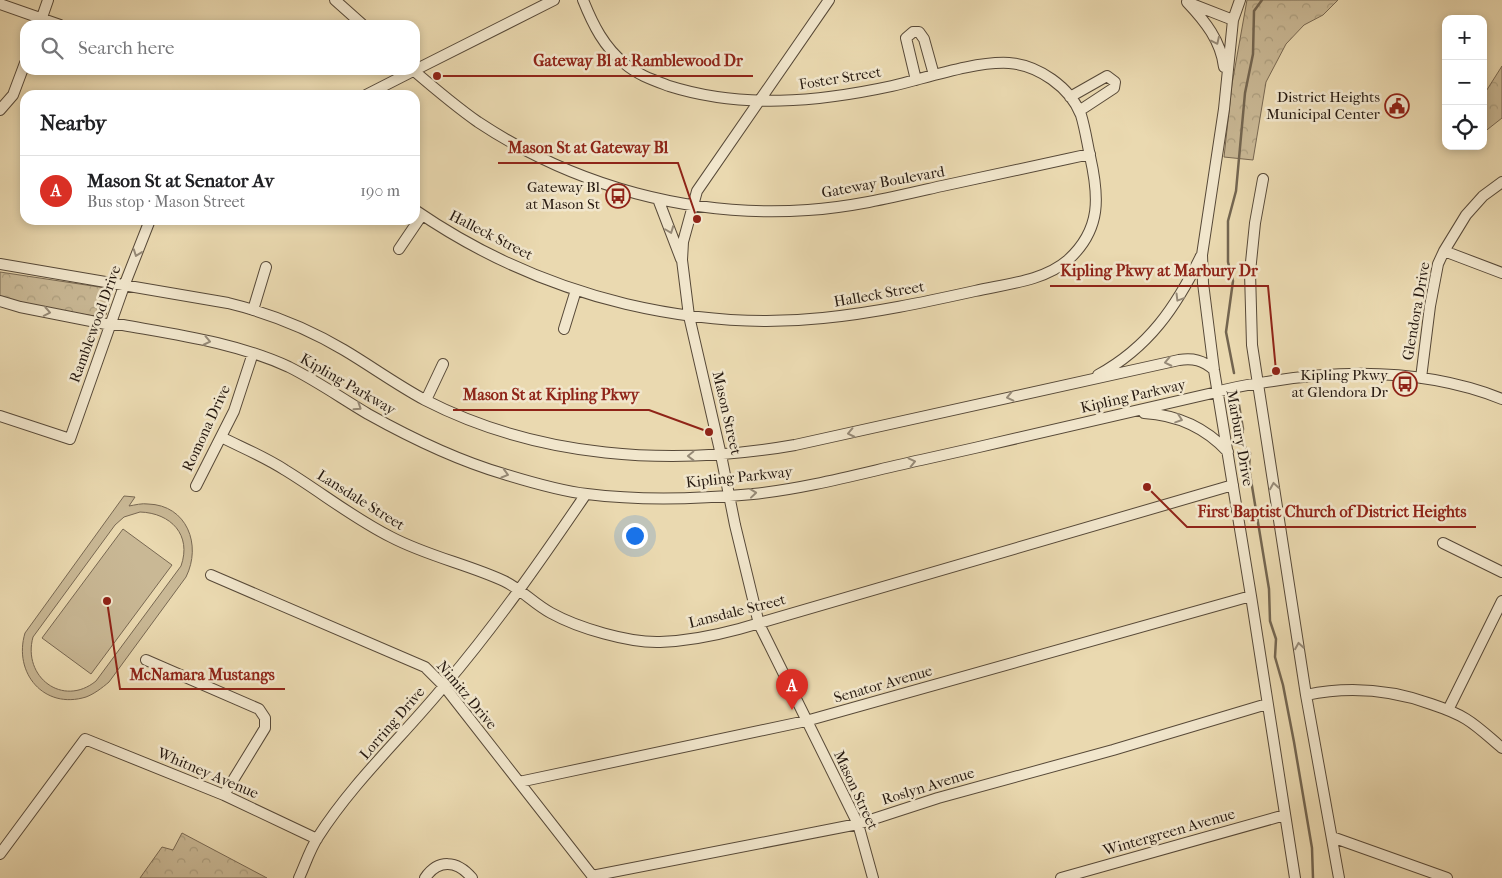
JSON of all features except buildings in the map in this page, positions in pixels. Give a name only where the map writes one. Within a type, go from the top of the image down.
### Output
[{"type":"street","points":[[41,20],[48,0]]},
{"type":"street","points":[[335,0],[357,20]]},
{"type":"street","points":[[420,67],[554,0]]},
{"type":"street","name":"Foster Street","points":[[583,0],[602,39],[613,54],[632,70],[656,81],[699,94],[731,99],[758,101],[834,97],[994,63],[1016,64],[1034,69],[1043,74],[1070,97],[1079,111],[1090,154]]},
{"type":"street","name":"Mason Street","points":[[829,0],[700,185],[692,206],[682,260],[690,316],[749,587],[759,624],[858,824],[873,878]]},
{"type":"street","name":"Marbury Drive","points":[[1240,0],[1233,20],[1202,255],[1205,307],[1295,878]]},
{"type":"street","points":[[1184,1],[1233,20]]},
{"type":"street","name":"Marbury Drive","points":[[1184,1],[1207,24],[1222,53],[1225,91]]},
{"type":"street","points":[[0,4],[36,20]]},
{"type":"street","points":[[916,80],[906,38],[913,32],[919,32],[924,39],[934,75]]},
{"type":"street","points":[[0,110],[13,95],[20,75]]},
{"type":"street","points":[[376,90],[404,75]]},
{"type":"street","name":"Gateway Boulevard","points":[[420,75],[459,108],[495,132],[549,162],[594,180],[658,199],[692,206],[774,211],[809,210],[892,197],[1090,154]]},
{"type":"street","points":[[1070,97],[1107,76],[1114,82],[1114,88],[1079,111]]},
{"type":"street","name":"Halleck Street","points":[[420,213],[446,231],[494,256],[576,290],[628,304],[690,316],[778,320],[821,318],[855,315],[921,303],[1022,281],[1051,272],[1068,260],[1075,252],[1092,224],[1097,206],[1097,194],[1090,154]]},
{"type":"street","name":"Marbury Drive","points":[[1263,179],[1255,223],[1250,272],[1250,323],[1257,383],[1306,695],[1339,878]]},
{"type":"street","name":"Glendora Drive","points":[[1421,378],[1430,306],[1437,269],[1444,251],[1475,204],[1502,182]]},
{"type":"street","points":[[658,199],[682,260]]},
{"type":"street","name":"Ramblewood Drive","points":[[0,416],[70,439],[124,286],[148,225]]},
{"type":"street","name":"Halleck Street","points":[[399,249],[412,225]]},
{"type":"street","points":[[1444,251],[1502,273]]},
{"type":"street","points":[[1089,379],[1120,361],[1152,333],[1174,306],[1202,255]]},
{"type":"street","name":"Kipling Parkway","points":[[0,264],[253,310],[298,326],[329,342],[396,384],[468,419],[521,436],[575,449],[627,455],[721,455],[754,452],[794,445],[1089,379],[1189,359],[1203,362],[1214,370]]},
{"type":"street","points":[[253,310],[266,266]]},
{"type":"street","points":[[564,329],[576,290]]},
{"type":"street","name":"Kipling Parkway","points":[[0,301],[20,307],[193,338],[253,353],[287,366],[386,424],[458,459],[505,475],[586,494],[653,498],[754,494],[811,484],[1239,386],[1302,376],[1346,373],[1421,378],[1460,386],[1502,399]]},
{"type":"street","name":"Romona Drive","points":[[196,486],[234,411],[253,353]]},
{"type":"street","points":[[426,400],[443,364]]},
{"type":"street","points":[[1131,412],[1162,414],[1182,420],[1210,436],[1228,452]]},
{"type":"street","name":"Lansdale Street","points":[[221,437],[267,459],[370,526],[392,538],[502,580],[551,613],[572,623],[639,640],[658,642],[705,637],[759,624],[1233,485]]},
{"type":"street","name":"Lorring Drive","points":[[299,878],[317,839],[332,817],[377,762],[444,686],[519,591],[586,494]]},
{"type":"street","points":[[1443,543],[1502,572]]},
{"type":"street","name":"Nimitz Drive","points":[[211,575],[425,667],[444,686],[593,877]]},
{"type":"street","name":"Senator Avenue","points":[[519,782],[806,721],[1251,596]]},
{"type":"street","points":[[1448,710],[1502,601]]},
{"type":"street","points":[[146,660],[231,696],[262,712],[266,723],[265,728],[224,795]]},
{"type":"street","points":[[1306,695],[1346,689],[1380,690],[1403,695],[1466,718],[1502,748]]},
{"type":"street","name":"Roslyn Avenue","points":[[593,877],[858,824],[938,798],[1113,750],[1267,704]]},
{"type":"street","name":"Whitney Avenue","points":[[0,854],[85,739],[224,795],[317,839]]},
{"type":"street","name":"Wintergreen Avenue","points":[[1061,878],[1285,815]]},
{"type":"street","points":[[1332,837],[1447,878]]},
{"type":"street","points":[[425,878],[433,868],[442,864],[463,869],[472,878]]},
{"type":"green space","points":[[1247,0],[1338,0],[1323,15],[1304,25],[1286,44],[1266,82],[1253,160],[1224,157],[1232,84]]},
{"type":"green space","points":[[1502,66],[1502,118],[1487,130],[1487,105],[1487,90]]},
{"type":"green space","points":[[0,272],[106,288],[112,293],[106,315],[101,317],[63,311],[0,297]]},
{"type":"green space","points":[[124,496],[135,497],[129,506],[146,504],[161,506],[173,511],[188,529],[192,552],[191,565],[186,577],[109,682],[101,689],[86,697],[71,700],[57,698],[45,693],[35,685],[28,674],[24,662],[22,648],[25,633]],"holes":[[[140,512],[151,513],[169,521],[181,536],[184,545],[181,566],[96,681],[83,689],[71,691],[59,689],[48,684],[39,676],[34,665],[31,651],[33,637],[115,525],[124,517]]]},
{"type":"green space","points":[[123,529],[172,565],[91,674],[42,638]]},
{"type":"green space","points":[[182,833],[267,878],[140,878],[162,847],[173,850]]},
{"type":"waterway","points":[[1234,373],[1226,332],[1233,281],[1228,262],[1228,221],[1236,191],[1245,93],[1253,54],[1254,11],[1262,0]]},
{"type":"waterway","points":[[1238,399],[1243,429],[1241,442],[1250,453],[1249,468],[1269,589],[1270,621],[1276,639],[1275,657],[1283,685],[1294,742],[1312,848],[1313,878]]},
{"type":"place","name":"Gateway Bl at Ramblewood Dr","points":[[437,76]]},
{"type":"place","name":"District Heights Municipal Center","points":[[1397,106]]},
{"type":"place","name":"Gateway Bl at Mason St","points":[[618,196]]},
{"type":"place","name":"Mason St at Gateway Bl","points":[[697,219]]},
{"type":"place","name":"Kipling Pkwy at Marbury Dr","points":[[1276,371]]},
{"type":"place","name":"Kipling Pkwy at Glendora Dr","points":[[1405,384]]},
{"type":"place","name":"Mason St at Kipling Pkwy","points":[[709,432]]},
{"type":"place","name":"First Baptist Church of District Heights","points":[[1147,487]]},
{"type":"place","name":"McNamara Mustangs","points":[[107,601]]},
{"type":"place","name":"Mason St at Senator Av","points":[[792,710]]}]
